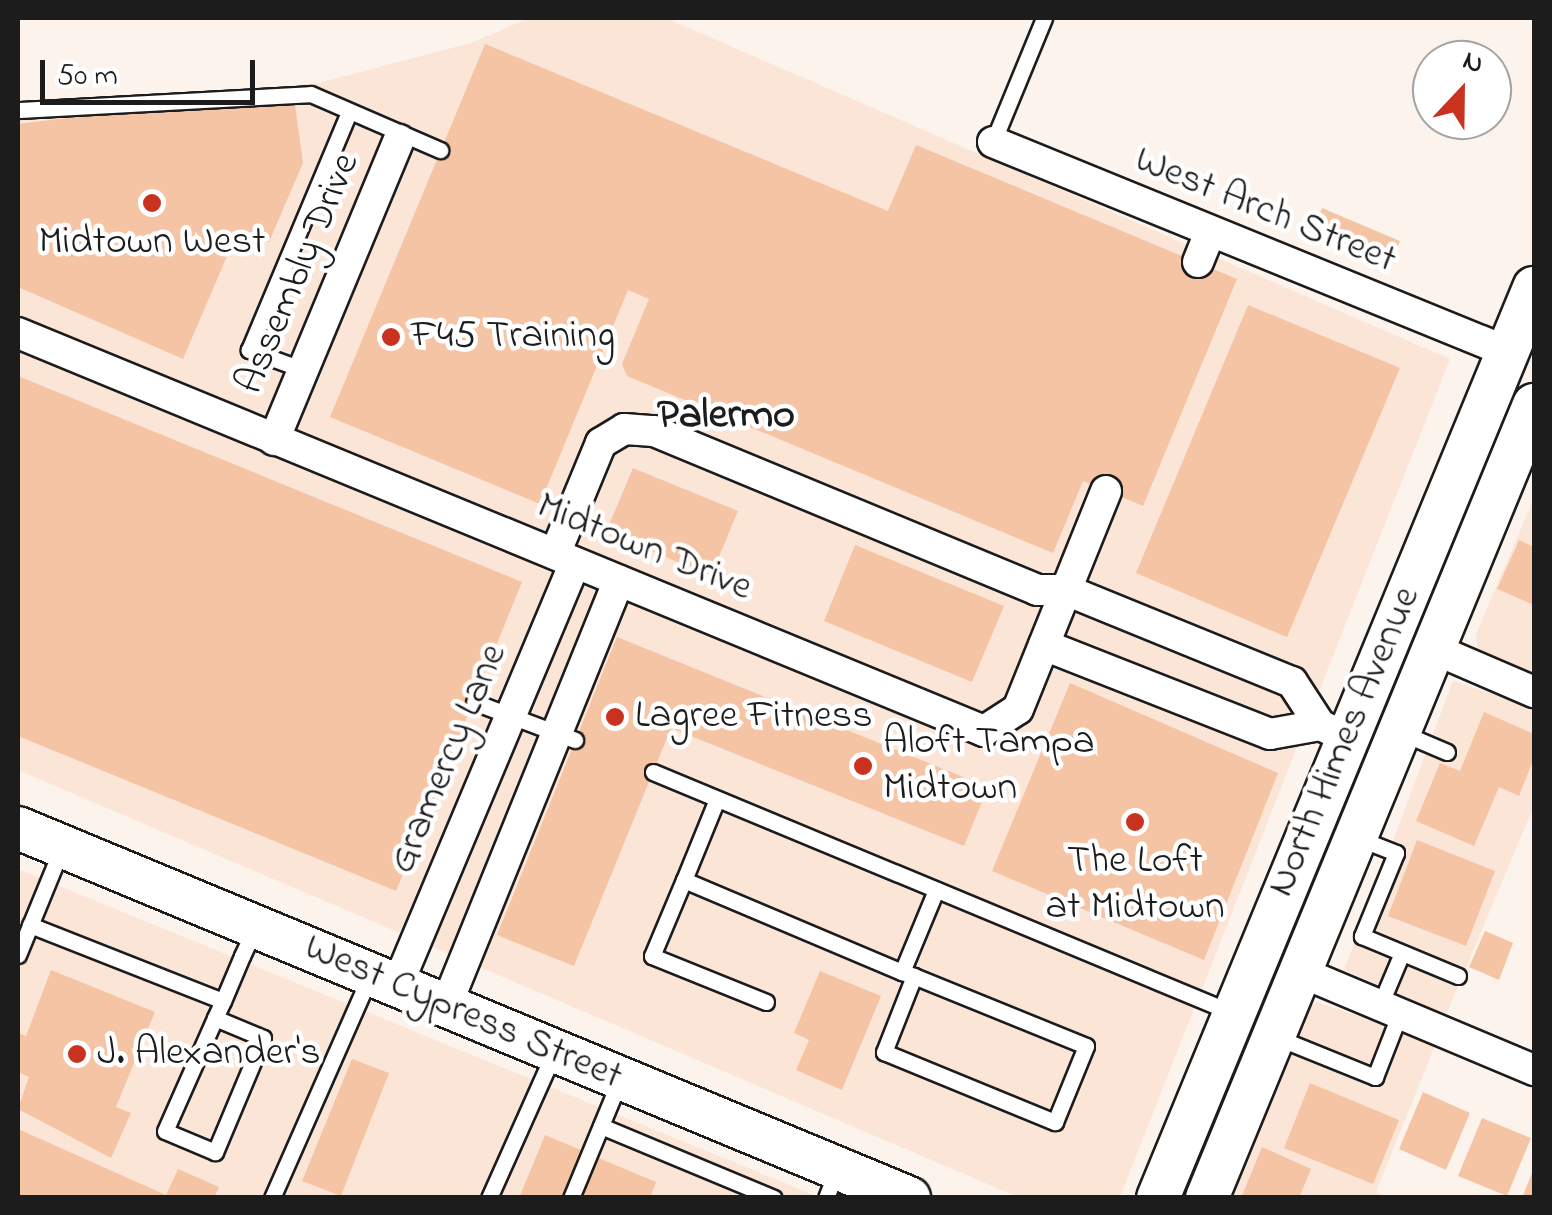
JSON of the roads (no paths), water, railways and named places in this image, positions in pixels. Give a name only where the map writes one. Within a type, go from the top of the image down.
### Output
[{"type":"street","name":"Assembly Drive","points":[[274,440],[398,140]]},
{"type":"street","name":"West Arch Street","points":[[993,142],[1508,352]]},
{"type":"street","points":[[1198,262],[1210,232]]},
{"type":"street","name":"North Himes Avenue","points":[[1158,1198],[1233,1013],[1334,732],[1534,288]]},
{"type":"street","name":"Midtown Drive","points":[[18,333],[984,731],[1018,709],[1106,490]]},
{"type":"street","points":[[1508,352],[1512,394],[1424,626],[1434,650],[1534,692]]},
{"type":"street","name":"North Himes Avenue","points":[[1208,1198],[1532,419]]},
{"type":"street","name":"Gramercy Lane","points":[[384,980],[511,714],[601,444],[624,430],[654,431],[1036,590],[1066,590]]},
{"type":"street","points":[[446,1006],[566,736],[619,581]]},
{"type":"street","points":[[1066,590],[1292,682],[1334,732]]},
{"type":"street","points":[[1044,645],[1270,734],[1334,732],[1396,744]]},
{"type":"street","name":"West Cypress Street","points":[[18,828],[620,1078],[832,1183],[910,1198]]},
{"type":"street","points":[[1303,972],[1534,1070]]},
{"type":"lane","points":[[993,142],[1044,18]]},
{"type":"lane","points":[[18,110],[289,93],[330,100],[347,117],[398,140],[440,150]]},
{"type":"lane","points":[[304,370],[248,350],[347,117]]},
{"type":"lane","points":[[474,702],[566,736]]},
{"type":"lane","points":[[1396,744],[1447,752]]},
{"type":"lane","points":[[654,772],[1233,1013]]},
{"type":"lane","points":[[717,799],[652,956],[766,1002]]},
{"type":"lane","points":[[1358,838],[1396,853],[1362,936],[1458,976]]},
{"type":"lane","points":[[18,953],[63,847]]},
{"type":"lane","points":[[684,880],[908,974],[1086,1046],[1055,1122],[884,1052],[908,974],[936,890]]},
{"type":"lane","points":[[30,925],[223,1000]]},
{"type":"lane","points":[[215,1018],[263,1038],[215,1152],[165,1131],[215,1018],[256,926]]},
{"type":"lane","points":[[1276,1037],[1374,1077],[1402,952]]},
{"type":"lane","points":[[272,1198],[384,980]]},
{"type":"lane","points":[[489,1198],[555,1052]]},
{"type":"lane","points":[[572,1198],[620,1078]]},
{"type":"lane","points":[[601,1126],[774,1198]]},
{"type":"place","name":"Midtown West","points":[[152,203]]},
{"type":"place","name":"F45 Training","points":[[391,337]]},
{"type":"place","name":"Lagree Fitness","points":[[615,717]]},
{"type":"place","name":"Aloft Tampa Midtown","points":[[863,766]]},
{"type":"place","name":"The Loft at Midtown","points":[[1135,822]]},
{"type":"place","name":"J. Alexander's","points":[[77,1054]]},
{"type":"district","name":"Palermo","points":[[726,416]]}]
